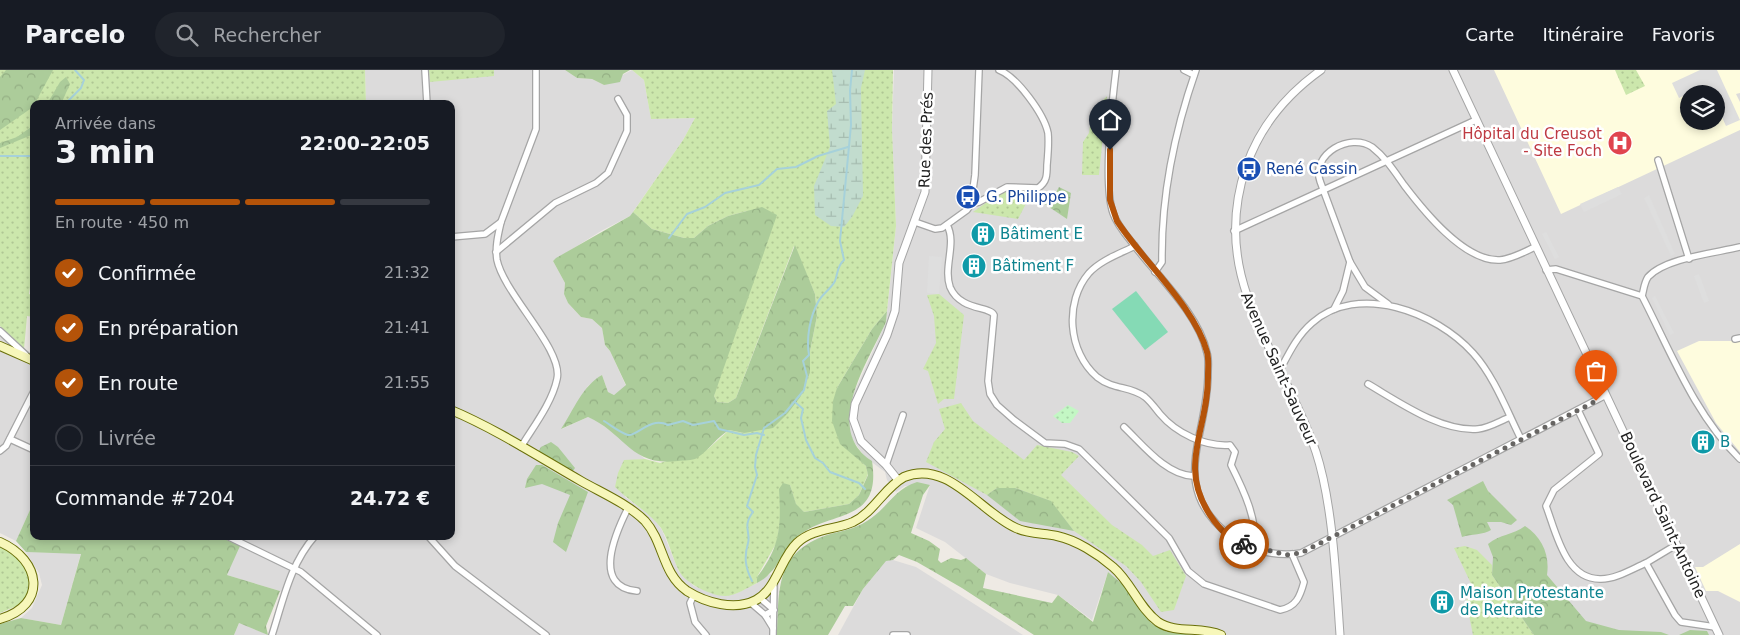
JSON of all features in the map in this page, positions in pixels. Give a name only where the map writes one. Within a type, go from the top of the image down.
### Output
[{"type":"main road","points":[[0,346],[30,360]]},
{"type":"main road","points":[[455,412],[484,426],[628,508],[645,522],[654,534],[673,577],[694,595],[729,605],[751,602],[760,598],[774,581],[797,543],[814,532],[854,522],[898,480],[913,473],[929,474],[942,477],[1015,528],[1071,539],[1106,562],[1128,581],[1144,607],[1160,623],[1172,628],[1208,630],[1221,635]]},
{"type":"main road","points":[[0,542],[18,552],[25,559],[30,568],[34,585],[24,607],[0,619]]},
{"type":"street","points":[[425,70],[427,100]]},
{"type":"street","points":[[521,447],[553,391],[557,380],[557,366],[550,349],[503,275],[496,252],[502,222],[536,129],[536,70]]},
{"type":"street","name":"Rue des Prés","points":[[898,480],[886,465],[861,441],[856,431],[854,412],[855,404],[887,335],[894,311],[899,263],[925,192],[928,70]]},
{"type":"street","points":[[915,222],[935,228],[947,225],[967,210],[971,204],[975,175],[979,70]]},
{"type":"street","points":[[971,204],[979,202],[1007,187],[1038,188],[1045,183],[1047,176],[1048,143],[1046,128],[1018,82],[999,70]]},
{"type":"street","points":[[1116,70],[1110,157],[1110,200],[1117,221],[1134,246],[1198,328],[1208,353],[1208,394],[1198,440],[1194,476],[1204,506],[1220,528],[1240,543],[1286,555],[1301,553],[1606,395]]},
{"type":"street","points":[[1155,272],[1162,262],[1169,165],[1180,116],[1195,72],[1184,70]]},
{"type":"street","name":"Avenue Saint-Sauveur","points":[[1321,70],[1284,100],[1265,127],[1250,154],[1240,186],[1234,231],[1242,284],[1304,424],[1323,474],[1340,635]]},
{"type":"street","name":"Boulevard Saint-Antoine","points":[[1453,70],[1718,635]]},
{"type":"street","points":[[496,252],[555,203],[596,183],[608,173],[627,131],[627,115],[618,99]]},
{"type":"street","points":[[1234,231],[1476,120]]},
{"type":"street","points":[[1389,305],[1365,287],[1350,262],[1323,190],[1318,171],[1321,160],[1331,150],[1344,144],[1362,142],[1371,146],[1387,161],[1428,214],[1446,232],[1470,251],[1500,260],[1535,247]]},
{"type":"street","points":[[1658,160],[1689,259]]},
{"type":"street","points":[[455,237],[485,234],[502,222]]},
{"type":"street","points":[[947,225],[951,232],[948,275],[950,286],[955,295],[968,306],[990,310],[994,315],[988,381],[990,394],[997,405],[1045,443],[1066,444],[1078,449],[1169,538],[1188,571],[1204,584],[1280,610],[1288,608],[1295,604],[1304,582],[1292,554]]},
{"type":"street","points":[[1134,246],[1105,261],[1090,272],[1079,287],[1074,307],[1072,329],[1084,360],[1095,375],[1109,386],[1138,392],[1151,401],[1160,415],[1175,428],[1198,440],[1219,446],[1230,445],[1235,452],[1230,465],[1246,496],[1253,517],[1256,535],[1255,548]]},
{"type":"street","points":[[1740,247],[1671,264],[1653,273],[1645,282],[1642,296],[1699,408],[1720,437],[1740,459]]},
{"type":"street","points":[[1334,309],[1343,291],[1350,262]]},
{"type":"street","points":[[1546,270],[1556,269],[1642,296]]},
{"type":"street","points":[[1280,370],[1300,335],[1313,322],[1334,309],[1364,304],[1389,305],[1426,318],[1452,335],[1473,353],[1510,416],[1521,439]]},
{"type":"street","points":[[0,331],[30,358]]},
{"type":"street","points":[[1368,384],[1422,415],[1457,427],[1478,429],[1510,416]]},
{"type":"street","points":[[0,451],[10,439],[30,404]]},
{"type":"street","points":[[1578,410],[1599,454],[1554,490],[1546,506],[1566,558],[1586,576],[1601,580],[1646,563],[1676,545]]},
{"type":"street","points":[[886,465],[903,415]]},
{"type":"street","points":[[1124,427],[1166,466],[1184,476],[1194,476]]},
{"type":"street","points":[[10,439],[30,448]]},
{"type":"street","points":[[628,508],[610,555],[610,568],[618,582],[630,591],[637,591]]},
{"type":"street","points":[[236,540],[294,568],[377,635]]},
{"type":"street","points":[[272,635],[294,568],[312,540]]},
{"type":"street","points":[[432,540],[455,566],[546,635]]},
{"type":"street","points":[[1646,563],[1675,615],[1681,622],[1715,626]]},
{"type":"street","points":[[773,635],[774,581]]},
{"type":"street","points":[[694,595],[690,603],[692,615],[706,635]]},
{"type":"street","points":[[760,598],[774,610]]},
{"type":"street","points":[[751,602],[766,616],[773,628]]},
{"type":"street","points":[[766,616],[774,610]]},
{"type":"street","points":[[893,635],[907,635]]},
{"type":"shaded area","points":[[365,70],[429,70],[430,81],[494,75],[494,70],[565,70],[577,78],[592,79],[604,85],[632,70],[644,80],[651,119],[695,118],[683,140],[630,216],[601,231],[553,261],[565,283],[564,294],[568,303],[581,317],[592,319],[602,328],[605,345],[610,351],[626,386],[614,395],[608,392],[602,375],[588,386],[562,429],[588,417],[600,422],[645,459],[624,461],[625,497],[653,517],[662,530],[679,572],[694,586],[724,596],[737,593],[770,574],[779,582],[777,635],[275,635],[286,599],[280,591],[227,575],[242,540],[455,540],[455,100],[366,100]]},
{"type":"shaded area","points":[[894,70],[1740,70],[1740,635],[1195,635],[1167,632],[1151,623],[1108,572],[1092,620],[1058,595],[1010,583],[986,574],[945,542],[916,528],[930,485],[905,486],[896,492],[887,480],[885,472],[865,457],[852,439],[847,421],[852,397],[886,322],[896,226],[892,129]]},
{"type":"shaded area","name":"Hôpital du Creusot - Site Foch","points":[[1494,70],[1740,70],[1740,93],[1736,94],[1740,102],[1740,130],[1561,214]]},
{"type":"shaded area","points":[[1700,70],[1717,70],[1724,85],[1680,85],[1679,98],[1672,83]]},
{"type":"shaded area","points":[[1725,87],[1740,120],[1726,126],[1725,124]]},
{"type":"shaded area","points":[[1618,187],[1622,194],[1584,212],[1580,204]]},
{"type":"shaded area","points":[[1649,195],[1675,254],[1671,256],[1644,198]]},
{"type":"shaded area","points":[[1546,232],[1559,257],[1555,259],[1542,234]]},
{"type":"shaded area","points":[[929,256],[942,257],[939,294],[927,293]]},
{"type":"shaded area","points":[[1699,274],[1709,301],[1704,303],[1694,276]]},
{"type":"shaded area","points":[[1655,296],[1674,333],[1670,335],[1652,298]]},
{"type":"shaded area","points":[[0,337],[30,352],[30,510],[16,541],[0,533]]},
{"type":"shaded area","points":[[1699,341],[1740,341],[1740,452],[1716,423],[1677,351]]},
{"type":"shaded area","points":[[1740,544],[1740,602],[1718,591],[1706,591],[1695,567],[1703,567]]},
{"type":"shaded area","points":[[26,552],[81,553],[61,625],[21,618],[32,608],[42,585],[39,573]]},
{"type":"shaded area","points":[[886,560],[893,560],[916,567],[1023,635],[838,635],[863,589]]},
{"type":"shaded area","points":[[239,623],[269,635],[234,635]]},
{"type":"green space","points":[[0,70],[365,70],[366,100],[30,100],[30,316],[27,316],[24,349],[0,326]]},
{"type":"green space","points":[[6,70],[53,70],[37,100],[30,100],[30,109],[0,130],[0,77]]},
{"type":"green space","points":[[429,70],[494,70],[494,76],[430,82]]},
{"type":"green space","points":[[565,70],[630,70],[623,74],[620,82],[604,85],[592,79],[577,78]]},
{"type":"green space","points":[[632,70],[893,70],[892,129],[896,226],[887,311],[872,329],[837,388],[855,456],[866,466],[868,474],[859,495],[849,504],[804,512],[796,505],[790,485],[780,504],[781,516],[777,542],[757,577],[757,583],[729,596],[706,591],[682,576],[661,528],[615,487],[618,473],[624,460],[645,459],[660,463],[708,449],[729,430],[744,433],[801,396],[810,373],[810,351],[817,316],[815,294],[794,246],[736,398],[728,403],[717,402],[714,396],[747,211],[728,216],[708,226],[694,238],[684,238],[652,229],[633,212],[683,140],[695,118],[651,119],[644,80]]},
{"type":"green space","points":[[832,70],[865,70],[861,88],[863,196],[852,217],[844,227],[831,226],[815,215],[814,186],[830,147],[827,111],[836,104]]},
{"type":"green space","points":[[1615,70],[1636,70],[1645,86],[1626,95]]},
{"type":"green space","points":[[66,77],[70,84],[63,100],[49,100],[60,82]]},
{"type":"green space","points":[[1107,96],[1099,175],[1082,175],[1083,142],[1089,133],[1092,112]]},
{"type":"green space","points":[[30,128],[30,136],[0,148],[0,143],[17,137]]},
{"type":"green space","points":[[1059,187],[1071,193],[1067,219],[1043,203],[1040,197],[1053,198]]},
{"type":"green space","points":[[1011,189],[1031,194],[1018,219],[973,212],[1004,190]]},
{"type":"green space","points":[[762,207],[777,215],[714,396],[717,402],[728,403],[736,398],[795,245],[815,294],[817,316],[810,351],[810,373],[801,396],[788,413],[773,428],[744,433],[729,430],[697,458],[678,461],[649,459],[638,454],[611,431],[588,417],[561,429],[579,399],[595,379],[602,375],[608,392],[614,395],[626,385],[610,351],[605,345],[602,328],[592,319],[581,317],[568,303],[564,294],[565,283],[553,261],[630,216],[633,212],[652,229],[684,238],[694,238],[708,226],[728,216]]},
{"type":"green space","points":[[1136,291],[1168,332],[1145,350],[1112,309]]},
{"type":"green space","points":[[939,294],[964,315],[954,399],[944,399],[938,404],[928,371],[923,369],[936,343],[934,316],[927,295]]},
{"type":"green space","points":[[887,311],[886,322],[860,375],[850,414],[851,431],[858,447],[872,461],[873,481],[869,496],[861,506],[851,512],[810,528],[797,537],[789,545],[773,570],[757,583],[757,577],[771,556],[778,535],[780,514],[779,489],[783,483],[790,485],[796,504],[804,512],[849,504],[859,495],[868,475],[866,466],[840,444],[832,421],[833,401],[837,388],[872,329]]},
{"type":"green space","points":[[961,403],[973,421],[1024,460],[1037,445],[1072,452],[1079,456],[1061,475],[1112,525],[1142,545],[1153,556],[1170,550],[1186,576],[1174,610],[1161,612],[1141,582],[1126,566],[1074,531],[1050,501],[1015,488],[997,488],[987,495],[926,462],[934,442],[945,429],[939,409]]},
{"type":"green space","points":[[1068,405],[1079,411],[1070,423],[1062,423],[1053,416]]},
{"type":"green space","points":[[551,442],[558,447],[575,468],[573,471],[538,452],[541,447]]},
{"type":"green space","points":[[536,465],[542,465],[588,492],[566,552],[553,542],[558,523],[570,495],[542,484],[525,488],[527,479]]},
{"type":"green space","points":[[1483,481],[1488,491],[1517,520],[1511,525],[1501,522],[1487,522],[1491,530],[1485,533],[1462,537],[1453,505],[1447,500]]},
{"type":"green space","points":[[917,482],[930,485],[923,495],[911,533],[929,541],[940,549],[938,560],[941,563],[951,558],[961,560],[966,558],[986,574],[983,588],[1052,603],[1058,595],[1093,622],[1108,572],[1122,584],[1151,623],[1167,632],[1195,635],[1034,635],[962,588],[917,562],[899,555],[893,560],[886,561],[863,589],[853,606],[845,606],[828,635],[777,635],[778,602],[783,574],[789,562],[798,552],[810,543],[827,535],[848,530],[862,524],[880,511],[902,489]]},
{"type":"green space","points":[[997,488],[1015,488],[1051,501],[1074,531],[1020,521],[987,495]]},
{"type":"green space","points":[[30,510],[30,540],[227,540],[240,546],[227,575],[280,591],[266,626],[268,635],[239,623],[234,635],[0,635],[0,624],[21,618],[61,625],[81,554],[26,552],[16,541]]},
{"type":"green space","points":[[1525,526],[1536,535],[1544,547],[1548,568],[1547,575],[1586,621],[1619,630],[1661,632],[1669,635],[1534,635],[1492,575],[1493,557],[1488,544]]},
{"type":"green space","points":[[0,546],[20,557],[30,580],[27,594],[21,604],[0,613]]},
{"type":"green space","points":[[1465,546],[1477,550],[1492,565],[1492,575],[1534,635],[1473,635],[1466,600],[1476,594],[1454,548]]},
{"type":"green space","points":[[1690,630],[1707,631],[1709,635],[1679,635]]},
{"type":"waterway","points":[[69,100],[81,88],[84,80],[75,70]]},
{"type":"waterway","points":[[752,581],[746,557],[749,539],[748,521],[753,512],[747,506],[757,475],[755,467],[756,455],[764,428],[785,413],[804,390],[807,376],[803,361],[809,355],[808,335],[813,314],[820,299],[835,281],[839,267],[844,260],[840,241],[851,125],[850,91],[852,70]]},
{"type":"waterway","points":[[669,238],[687,214],[705,207],[725,193],[759,185],[777,169],[796,167],[818,156],[848,147]]},
{"type":"waterway","points":[[0,156],[30,156]]},
{"type":"waterway","points":[[795,402],[803,409],[801,418],[806,440],[815,458],[823,463],[830,472],[859,483],[865,489]]},
{"type":"waterway","points":[[604,421],[628,435],[632,435],[655,423],[668,425],[683,421],[693,425],[714,421],[719,429],[744,435],[757,433],[764,435]]},
{"type":"way so far","points":[[1244,544],[1264,551],[1286,555],[1301,553],[1596,401]]},
{"type":"place","name":"Hôpital du Creusot - Site Foch","points":[[1620,143]]},
{"type":"place","name":"René Cassin","points":[[1249,169]]},
{"type":"place","name":"G. Philippe","points":[[968,197]]},
{"type":"place","name":"Bâtiment E","points":[[983,234]]},
{"type":"place","name":"Bâtiment F","points":[[974,266]]},
{"type":"place","name":"B","points":[[1703,442]]},
{"type":"place","name":"Maison Protestante de Retraite","points":[[1442,602]]},
{"type":"route","points":[[1110,150],[1110,200],[1117,221],[1146,261],[1176,296],[1198,328],[1208,353],[1208,394],[1198,440],[1194,476],[1204,506],[1212,518],[1233,539],[1244,544]]}]
